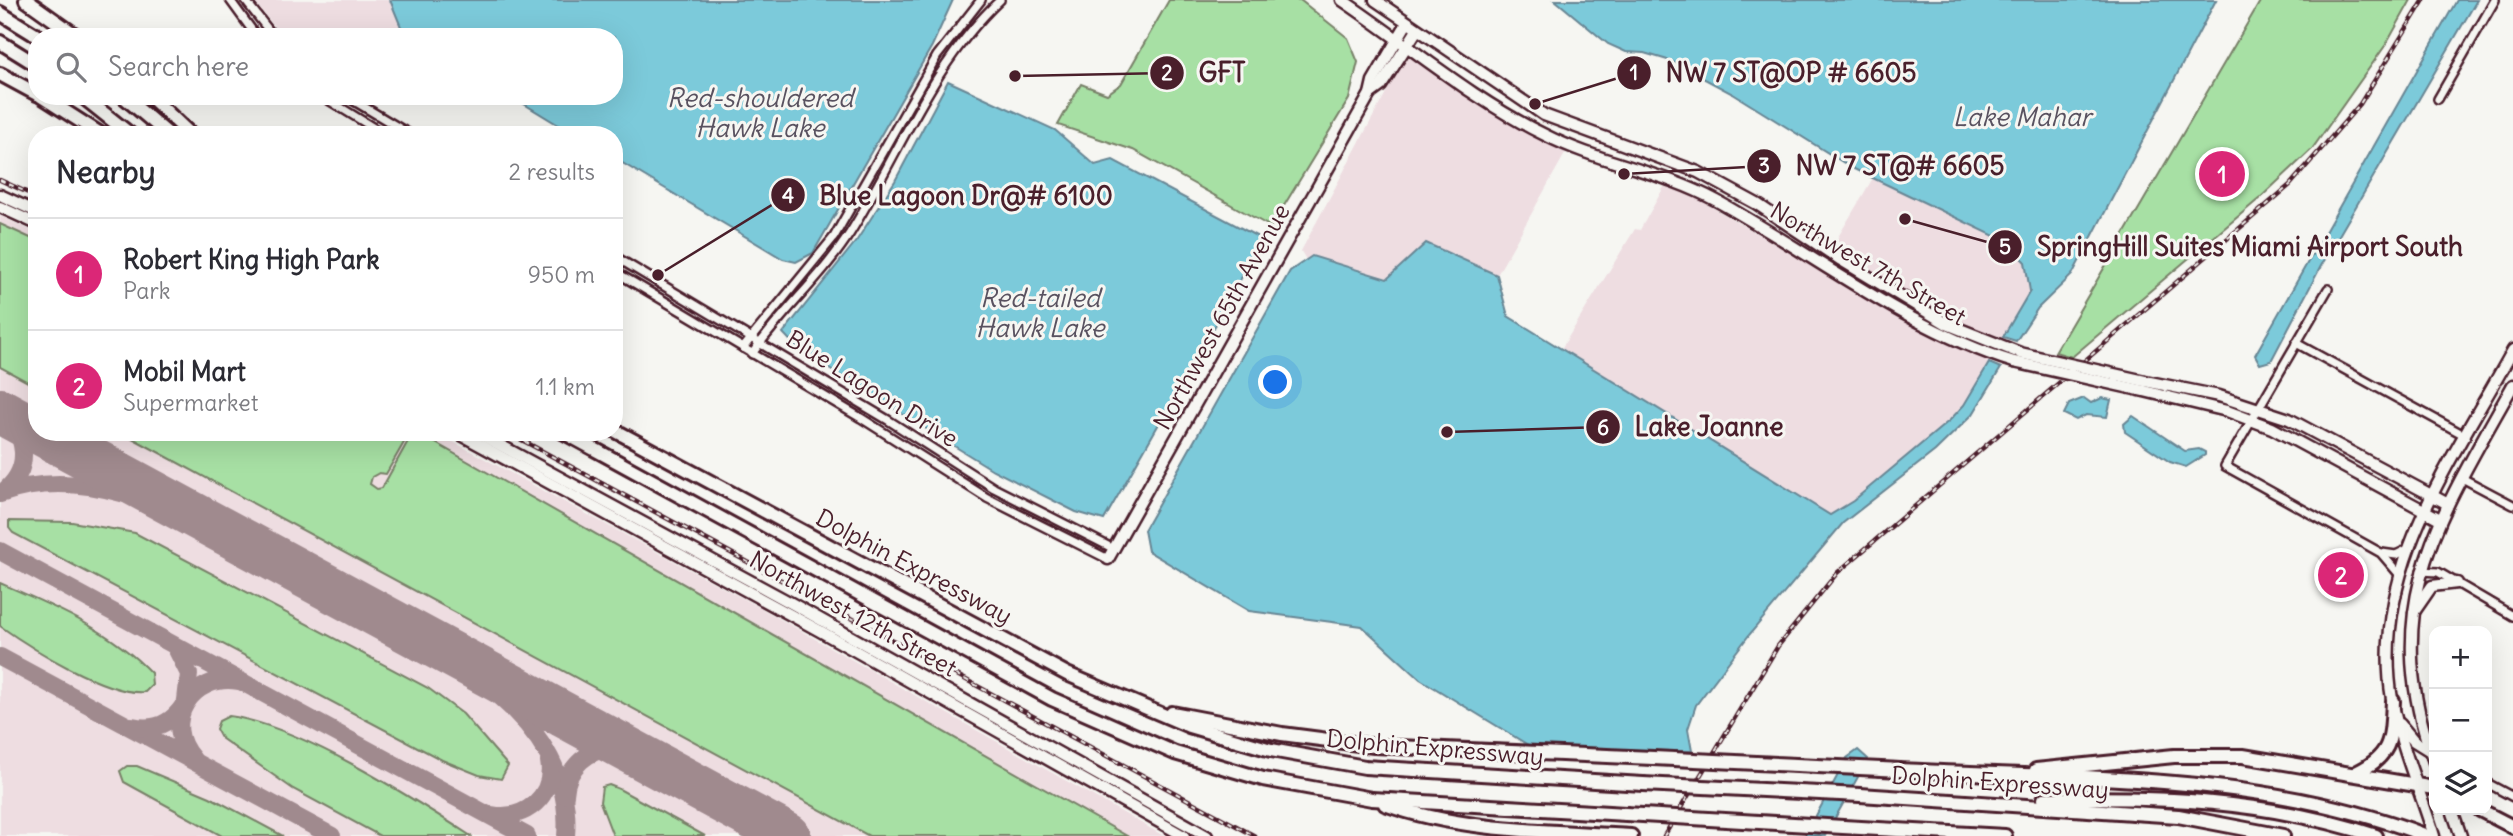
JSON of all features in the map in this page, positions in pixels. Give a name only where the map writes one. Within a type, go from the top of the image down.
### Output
[{"type":"highway","points":[[26,0],[65,28]]},
{"type":"highway","points":[[0,13],[28,30]]},
{"type":"highway","points":[[0,42],[28,59]]},
{"type":"highway","points":[[0,74],[28,89]]},
{"type":"highway","points":[[55,105],[88,126]]},
{"type":"highway","points":[[93,105],[120,126]]},
{"type":"highway","points":[[134,105],[158,126]]},
{"type":"highway","points":[[159,105],[182,126]]},
{"type":"highway","name":"Dolphin Expressway","points":[[623,434],[1042,660],[1137,706],[1232,740],[1340,763],[1403,771],[1967,801],[2178,816],[2283,836]]},
{"type":"highway","name":"Dolphin Expressway","points":[[580,441],[1091,719],[1140,740],[1221,768],[1274,782],[1372,799],[2005,836]]},
{"type":"highway","points":[[2356,773],[2378,761],[2387,749],[2393,701]]},
{"type":"highway","points":[[1137,706],[1241,727],[1362,745],[2162,782],[2242,790],[2342,809],[2427,836]]},
{"type":"highway","points":[[1992,776],[2174,756],[2214,755],[2273,760],[2429,787]]},
{"type":"highway","points":[[1967,801],[2127,797],[2189,800],[2267,808],[2376,836]]},
{"type":"highway","points":[[1372,799],[1407,812],[1478,824],[1631,836]]},
{"type":"highway","points":[[2189,800],[2271,815],[2348,836]]},
{"type":"highway","points":[[2490,815],[2513,827]]},
{"type":"main road","name":"Northwest 7th Street","points":[[1342,0],[1531,128],[1583,152],[1688,187],[1926,325],[2017,357],[2144,386],[2259,408],[2312,429],[2448,504]]},
{"type":"main road","name":"Northwest 7th Street","points":[[1375,0],[1544,115],[1698,172],[1764,209],[1841,260],[1947,324],[2017,357]]},
{"type":"main road","name":"Northwest 65th Avenue","points":[[1111,554],[1370,94],[1381,86],[1403,41],[1407,23]]},
{"type":"main road","name":"Northwest 65th Avenue","points":[[1403,41],[1417,30]]},
{"type":"main road","points":[[0,195],[28,208]]},
{"type":"main road","points":[[0,207],[28,220]]},
{"type":"main road","points":[[2434,836],[2393,701],[2389,632],[2399,574],[2407,548],[2513,350]]},
{"type":"main road","points":[[2429,740],[2413,675],[2412,616],[2420,571],[2440,519],[2511,392],[2494,385]]},
{"type":"main road","name":"Northwest 7th Street","points":[[2144,386],[2252,420],[2312,447],[2440,519]]},
{"type":"main road","name":"Northwest 12th Street","points":[[472,441],[832,638],[1184,836]]},
{"type":"main road","name":"Northwest 12th Street","points":[[493,441],[803,609],[1207,836]]},
{"type":"main road","points":[[2399,574],[2420,571]]},
{"type":"main road","points":[[2412,616],[2432,586],[2457,583]]},
{"type":"main road","points":[[2398,722],[2414,741],[2429,750]]},
{"type":"main road","points":[[2454,815],[2461,836]]},
{"type":"street","points":[[250,28],[232,3],[245,0],[267,28]]},
{"type":"street","points":[[743,348],[834,237],[937,56],[981,0]]},
{"type":"street","points":[[752,354],[842,244],[940,71],[978,21],[1000,0]]},
{"type":"street","points":[[2438,99],[2495,0]]},
{"type":"street","points":[[337,105],[371,126]]},
{"type":"street","points":[[361,105],[396,126]]},
{"type":"street","name":"Blue Lagoon Drive","points":[[623,261],[994,488],[1111,554]]},
{"type":"street","name":"Blue Lagoon Drive","points":[[623,276],[987,499],[1111,554]]},
{"type":"street","points":[[2328,289],[2225,466],[2381,553],[2399,574]]},
{"type":"street","points":[[2296,343],[2466,436]]},
{"type":"street","points":[[2462,478],[2513,505]]},
{"type":"street","points":[[2381,553],[2396,555],[2407,548]]},
{"type":"street","points":[[2420,571],[2438,572],[2513,616]]},
{"type":"street","points":[[2492,785],[2513,797]]},
{"type":"shaded area","points":[[253,0],[390,0],[402,28],[276,28]]},
{"type":"shaded area","points":[[1410,57],[1488,110],[1566,152],[1497,275],[1426,243],[1387,279],[1312,256],[1306,260],[1301,251],[1403,61]]},
{"type":"shaded area","points":[[1873,178],[1994,235],[2022,256],[2028,270],[2030,291],[2000,341],[1954,323],[1832,247]]},
{"type":"shaded area","points":[[1664,187],[1680,190],[1705,203],[1923,331],[1990,361],[1964,405],[1928,440],[1853,501],[1830,515],[1561,349],[1635,229],[1640,230]]},
{"type":"shaded area","points":[[0,216],[28,229],[28,441],[452,441],[757,606],[1164,836],[0,836]]},
{"type":"green space","points":[[1169,0],[1300,0],[1348,38],[1358,62],[1349,99],[1271,227],[1133,150],[1058,125],[1081,84],[1107,94],[1121,84]]},
{"type":"green space","points":[[2261,0],[2411,0],[2387,43],[2312,149],[2260,198],[2072,357],[2055,352]]},
{"type":"green space","points":[[0,224],[28,237],[28,382],[0,367]]},
{"type":"green space","points":[[138,441],[405,441],[386,474],[379,473],[372,477],[370,484],[377,489],[382,488],[408,441],[432,441],[1127,836],[869,836]]},
{"type":"green space","points":[[9,521],[72,522],[135,533],[428,688],[463,714],[508,766],[501,779],[479,775],[442,760],[13,533],[9,528]]},
{"type":"green space","points":[[0,583],[61,610],[118,644],[151,673],[152,685],[145,692],[129,691],[91,679],[49,658],[0,626]]},
{"type":"green space","points":[[229,716],[257,722],[320,748],[386,783],[471,836],[380,836],[293,789],[221,738],[216,729],[219,721]]},
{"type":"green space","points":[[127,766],[137,766],[210,797],[283,836],[222,836],[124,782],[120,771]]},
{"type":"green space","points":[[609,785],[705,836],[613,836],[600,802],[602,787]]},
{"type":"water","name":"Red-shouldered Hawk Lake","points":[[390,0],[953,0],[932,46],[813,253],[796,262],[783,259],[623,163],[623,126],[560,126],[526,105],[623,105],[623,28],[401,27]]},
{"type":"water","name":"Lake Mahar","points":[[1555,0],[2216,0],[2072,275],[2038,308],[2016,341],[2003,337],[2030,291],[2025,262],[2005,241],[1854,169],[1733,94],[1671,61],[1644,53],[1626,52],[1608,44]]},
{"type":"water","points":[[2457,0],[2477,0],[2321,266],[2271,361],[2260,364],[2255,355]]},
{"type":"water","name":"Red-tailed Hawk Lake","points":[[948,81],[1055,130],[1095,165],[1113,160],[1260,238],[1236,289],[1104,520],[1076,512],[993,470],[800,351],[783,333],[857,240],[895,181]]},
{"type":"water","points":[[1426,243],[1497,275],[1508,316],[1830,515],[1853,501],[1950,420],[1964,405],[1989,363],[2001,368],[1973,414],[1935,451],[1843,523],[1749,635],[1696,705],[1688,729],[1692,751],[1538,751],[1420,679],[1362,626],[1249,611],[1148,551],[1144,530],[1290,271],[1312,256],[1387,279]]},
{"type":"water","points":[[2084,398],[2091,403],[2102,398],[2111,400],[2107,417],[2086,415],[2076,420],[2064,414],[2069,404]]},
{"type":"water","points":[[2133,416],[2185,451],[2199,449],[2205,452],[2205,455],[2186,467],[2170,462],[2125,432],[2124,424]]},
{"type":"water","points":[[1858,750],[1868,759],[1825,836],[1805,836],[1847,758]]},
{"type":"taxiway","points":[[0,411],[16,430],[23,451],[19,472],[13,483],[3,492]]},
{"type":"taxiway","points":[[0,494],[37,485],[73,484],[110,490],[146,500],[181,515],[282,564]]},
{"type":"taxiway","points":[[0,551],[527,836]]},
{"type":"taxiway","points":[[357,603],[463,668],[497,694],[526,724],[549,756],[563,794],[566,836]]},
{"type":"taxiway","points":[[176,648],[189,674],[186,700]]},
{"type":"taxiway","points":[[0,657],[332,836]]},
{"type":"taxiway","points":[[193,759],[183,745],[179,730],[180,716],[186,703],[195,692],[207,685],[238,681]]},
{"type":"taxiway","points":[[132,726],[147,728],[161,725],[183,706]]},
{"type":"taxiway","points":[[565,795],[566,785],[575,768],[597,751],[617,749],[649,761]]},
{"type":"taxiway","points":[[492,815],[516,814],[535,803],[547,785],[549,761]]},
{"type":"runway","points":[[0,411],[28,426]]},
{"type":"runway","points":[[57,441],[788,836]]},
{"type":"railway","points":[[1664,836],[1778,646],[1837,573],[2290,185],[2360,104],[2424,0]]},
{"type":"railway","points":[[0,180],[28,193]]},
{"type":"railway","points":[[524,441],[1255,836]]},
{"type":"place","name":"GFT","points":[[1015,76]]},
{"type":"place","name":"NW 7 ST@OP # 6605","points":[[1535,104]]},
{"type":"place","name":"NW 7 ST@# 6605","points":[[1624,174]]},
{"type":"place","name":"Robert King High Park","points":[[2222,174]]},
{"type":"place","name":"SpringHill Suites Miami Airport South","points":[[1905,219]]},
{"type":"place","name":"Blue Lagoon Dr@# 6100","points":[[658,275]]},
{"type":"place","name":"Lake Joanne","points":[[1447,432]]},
{"type":"place","name":"Mobil Mart","points":[[2341,575]]}]
